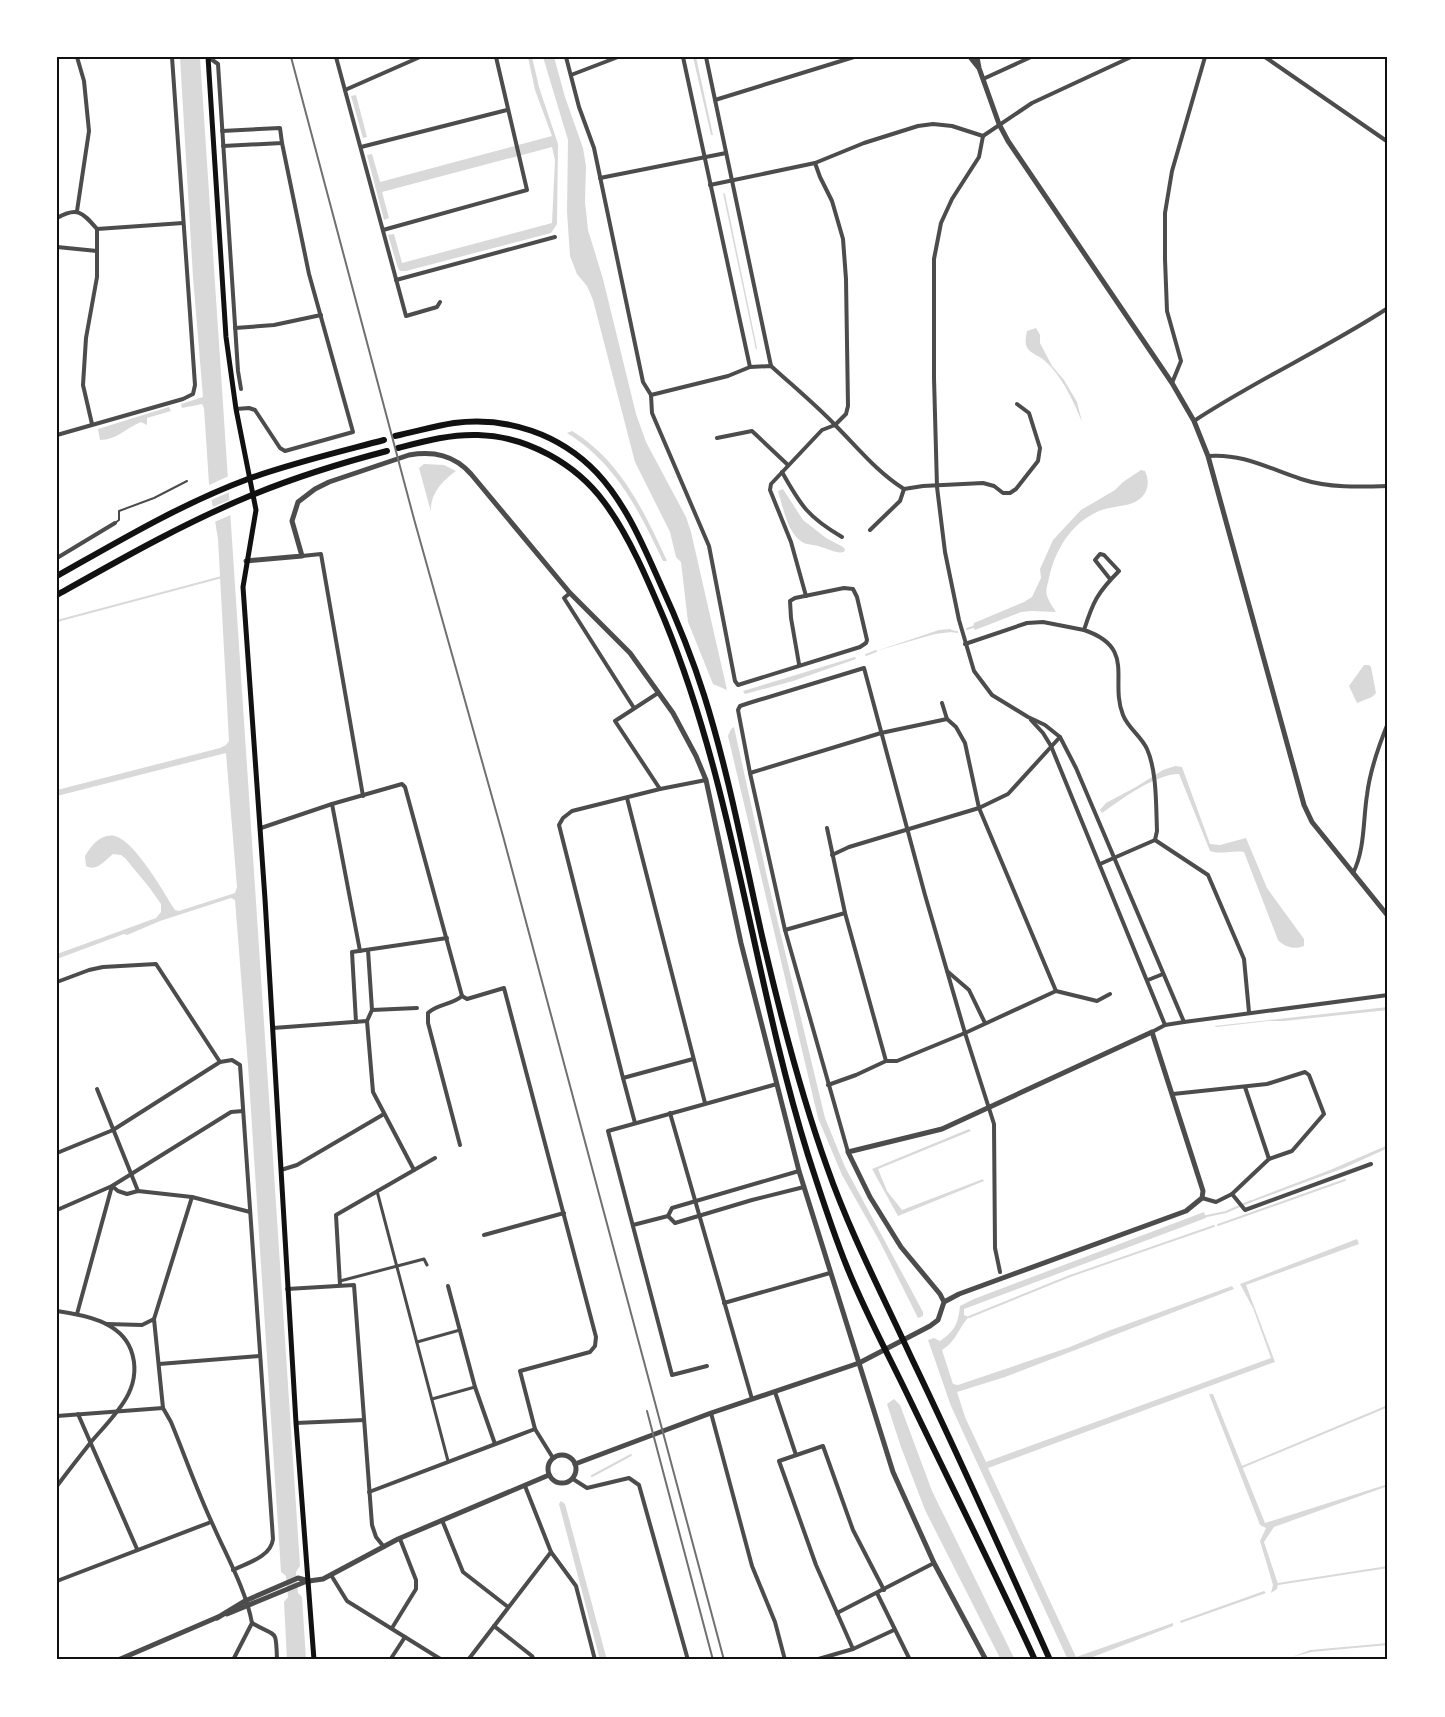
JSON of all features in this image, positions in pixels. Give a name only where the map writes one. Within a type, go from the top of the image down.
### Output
[{"type":"main road","points":[[208,57],[226,337],[255,517],[243,587],[261,828],[306,1582],[314,1660]]},
{"type":"main road","points":[[395,436],[452,423],[483,421],[517,426],[553,440],[583,460],[605,482],[623,509],[646,552],[671,608],[705,697],[729,784],[766,950],[803,1095],[837,1194],[1050,1660]]},
{"type":"main road","points":[[398,448],[440,438],[480,435],[506,438],[543,451],[575,471],[605,503],[620,526],[679,655],[703,728],[720,789],[751,930],[807,1151],[847,1268],[1035,1660]]},
{"type":"main road","points":[[57,576],[154,522],[250,478],[384,440]]},
{"type":"main road","points":[[57,596],[142,547],[236,502],[306,475],[387,451]]},
{"type":"street","points":[[77,57],[84,81],[89,131],[77,211]]},
{"type":"street","points":[[57,435],[194,394],[172,57]]},
{"type":"street","points":[[208,57],[218,64],[241,389]]},
{"type":"street","points":[[336,57],[406,316],[437,307],[440,302]]},
{"type":"street","points":[[345,90],[420,57]]},
{"type":"street","points":[[383,230],[527,190],[496,57]]},
{"type":"street","points":[[566,57],[579,107],[594,148],[643,382],[651,395],[651,413],[709,546],[735,681],[738,685],[799,664],[860,647],[867,640],[857,597],[853,589],[844,588],[790,601],[790,618],[799,664]]},
{"type":"street","points":[[572,75],[618,57]]},
{"type":"street","points":[[683,57],[750,367]]},
{"type":"street","points":[[706,57],[771,366],[835,424],[876,467],[904,489],[983,483],[994,486],[1003,493],[1010,493],[1017,489],[1038,461],[1040,448],[1029,413],[1017,404]]},
{"type":"street","points":[[715,100],[854,57]]},
{"type":"street","points":[[970,57],[979,68]]},
{"type":"street","points":[[976,57],[999,124],[1008,141],[1172,384],[1194,421],[1208,456],[1304,805],[1311,822],[1388,916]]},
{"type":"street","points":[[982,79],[1031,57]]},
{"type":"street","points":[[1131,57],[1032,103],[983,136],[979,158],[952,199],[941,223],[934,259],[937,487],[945,552],[974,671],[992,694],[1045,725],[1060,737],[1076,768],[1184,1022]]},
{"type":"street","points":[[1172,384],[1181,361],[1167,311],[1166,213],[1172,171],[1205,57]]},
{"type":"street","points":[[1265,57],[1388,142]]},
{"type":"street","points":[[361,147],[507,110]]},
{"type":"street","points":[[710,185],[815,163],[864,142],[933,124],[983,136]]},
{"type":"street","points":[[222,130],[280,128],[304,251],[353,432],[285,451],[280,448],[258,412],[249,408],[236,409]]},
{"type":"street","points":[[223,147],[282,143]]},
{"type":"street","points":[[600,178],[726,153]]},
{"type":"street","points":[[806,596],[791,542],[770,490],[771,484],[822,430],[835,424],[846,414],[848,406],[846,279],[843,239],[832,201],[819,177],[815,163]]},
{"type":"street","points":[[57,218],[70,211],[77,211],[87,217],[98,230],[97,277],[86,338],[83,385],[92,424]]},
{"type":"street","points":[[98,230],[183,223]]},
{"type":"street","points":[[396,280],[555,237]]},
{"type":"street","points":[[57,247],[97,251]]},
{"type":"street","points":[[1194,421],[1254,385],[1315,353],[1388,308]]},
{"type":"street","points":[[235,328],[274,325],[321,315]]},
{"type":"street","points":[[651,395],[750,367],[771,366]]},
{"type":"street","points":[[717,438],[752,431],[788,465]]},
{"type":"street","points":[[302,556],[292,521],[298,502],[315,489],[399,458],[422,453],[440,454],[454,459],[471,474],[570,594],[630,653],[673,712],[706,780],[741,943],[799,1171],[893,1472],[934,1563],[986,1660]]},
{"type":"street","points":[[1208,456],[1232,456],[1312,481],[1352,487],[1388,486]]},
{"type":"street","points":[[782,472],[795,496],[812,517],[842,537]]},
{"type":"street","points":[[870,530],[900,501],[904,489]]},
{"type":"street","points":[[57,558],[115,523]]},
{"type":"street","points":[[246,561],[321,554],[363,795]]},
{"type":"street","points":[[1084,630],[1094,601],[1119,571],[1104,555],[1100,555],[1095,560],[1096,563],[1110,579]]},
{"type":"street","points":[[570,594],[564,598],[634,708]]},
{"type":"street","points":[[966,644],[1008,628],[1043,622],[1084,630],[1104,639],[1115,653],[1118,664],[1123,715],[1147,750],[1152,762],[1157,831],[1155,840]]},
{"type":"street","points":[[576,1464],[711,1413],[859,1363],[927,1328],[938,1320],[942,1312],[944,1302],[940,1294],[901,1247],[870,1197],[848,1152],[784,930],[740,724],[738,710],[740,706],[864,668],[946,971],[994,1124],[996,1136],[995,1248],[1001,1275]]},
{"type":"street","points":[[659,692],[615,721],[660,789]]},
{"type":"street","points":[[942,703],[947,719],[956,727],[965,743],[979,808],[1056,991]]},
{"type":"street","points":[[1028,717],[1043,733],[1051,746],[1166,1025]]},
{"type":"street","points":[[750,773],[881,733],[947,719]]},
{"type":"street","points":[[1352,874],[1359,862],[1367,792],[1379,746],[1388,723]]},
{"type":"street","points":[[832,855],[849,847],[979,808],[1008,794],[1060,737]]},
{"type":"street","points":[[635,1124],[559,828],[560,821],[568,813],[660,789],[706,780]]},
{"type":"street","points":[[261,828],[402,784],[409,798],[462,996],[467,999],[504,988],[596,1337],[595,1346],[590,1352],[520,1371],[535,1429],[553,1458]]},
{"type":"street","points":[[627,798],[705,1103]]},
{"type":"street","points":[[332,804],[360,951]]},
{"type":"street","points":[[827,828],[846,914],[885,1059]]},
{"type":"street","points":[[1100,864],[1155,840]]},
{"type":"street","points":[[1155,840],[1209,875],[1244,959],[1249,1012]]},
{"type":"street","points":[[784,930],[846,914]]},
{"type":"street","points":[[356,1022],[352,952],[447,938]]},
{"type":"street","points":[[368,950],[372,1010],[367,1021],[373,1092],[414,1170]]},
{"type":"street","points":[[57,982],[103,967],[156,964],[220,1062]]},
{"type":"street","points":[[946,971],[969,990],[985,1023]]},
{"type":"street","points":[[1148,980],[1163,974]]},
{"type":"street","points":[[828,1085],[856,1076],[885,1059],[897,1061],[965,1033],[1056,991],[1097,1001],[1110,994]]},
{"type":"street","points":[[848,1152],[942,1129],[1166,1025],[1388,995]]},
{"type":"street","points":[[460,1145],[428,1023],[428,1013],[455,1002],[462,996]]},
{"type":"street","points":[[372,1010],[417,1008]]},
{"type":"street","points":[[273,1028],[367,1021]]},
{"type":"street","points":[[944,1302],[1001,1275],[1186,1211],[1202,1198],[1203,1191],[1152,1032]]},
{"type":"street","points":[[623,1078],[693,1059]]},
{"type":"street","points":[[57,1153],[113,1131],[220,1062],[232,1060],[240,1065],[272,1544],[264,1555],[233,1570]]},
{"type":"street","points":[[1173,1094],[1267,1084],[1305,1072],[1309,1075],[1324,1114],[1292,1151],[1269,1159],[1232,1194],[1216,1202],[1202,1198]]},
{"type":"street","points":[[707,1366],[672,1375],[608,1131],[777,1084]]},
{"type":"street","points":[[1245,1087],[1269,1159]]},
{"type":"street","points":[[97,1089],[138,1191]]},
{"type":"street","points":[[57,1210],[112,1186],[231,1112],[243,1111]]},
{"type":"street","points":[[670,1113],[752,1399]]},
{"type":"street","points":[[282,1170],[297,1165],[384,1114]]},
{"type":"street","points":[[340,1283],[336,1215],[435,1158]]},
{"type":"street","points":[[1232,1194],[1245,1210],[1371,1164]]},
{"type":"street","points":[[633,1225],[668,1216],[672,1208],[799,1171]]},
{"type":"street","points":[[112,1186],[127,1194],[138,1191],[192,1197],[250,1212]]},
{"type":"street","points":[[77,1314],[112,1186]]},
{"type":"street","points":[[668,1216],[675,1223],[804,1187]]},
{"type":"street","points":[[377,1191],[448,1461]]},
{"type":"street","points":[[192,1197],[154,1319],[163,1408],[233,1570],[252,1623],[233,1660]]},
{"type":"street","points":[[484,1235],[564,1213]]},
{"type":"street","points":[[287,1289],[340,1283],[424,1259],[427,1264]]},
{"type":"street","points":[[724,1303],[830,1274]]},
{"type":"street","points":[[340,1283],[354,1284],[372,1525],[376,1537],[385,1547]]},
{"type":"street","points":[[448,1286],[475,1387],[495,1444]]},
{"type":"street","points":[[57,1311],[77,1314],[107,1324],[142,1325],[154,1319]]},
{"type":"street","points":[[57,1486],[117,1412],[134,1379],[136,1367],[129,1345],[122,1335],[107,1324]]},
{"type":"street","points":[[417,1342],[460,1330]]},
{"type":"street","points":[[159,1364],[260,1356]]},
{"type":"street","points":[[432,1400],[475,1387]]},
{"type":"street","points":[[775,1392],[796,1455]]},
{"type":"street","points":[[57,1416],[163,1408]]},
{"type":"street","points":[[711,1413],[752,1566],[775,1622],[785,1660]]},
{"type":"street","points":[[78,1414],[137,1549]]},
{"type":"street","points":[[296,1423],[364,1420]]},
{"type":"street","points":[[369,1492],[535,1429]]},
{"type":"street","points":[[853,1649],[816,1565],[779,1461],[823,1446],[853,1530],[884,1590]]},
{"type":"street","points":[[560,1455],[568,1456],[576,1464],[573,1479],[566,1483],[558,1483],[549,1475],[548,1466],[553,1458],[560,1455]]},
{"type":"street","points":[[118,1660],[306,1582],[323,1579],[400,1539],[549,1475]]},
{"type":"street","points":[[573,1479],[586,1488],[629,1478],[639,1485],[688,1660]]},
{"type":"street","points":[[525,1486],[551,1552],[576,1586],[595,1660]]},
{"type":"street","points":[[442,1520],[463,1572],[508,1607]]},
{"type":"street","points":[[57,1581],[211,1522]]},
{"type":"street","points":[[393,1628],[416,1589],[416,1580],[400,1539]]},
{"type":"street","points":[[468,1660],[551,1552]]},
{"type":"street","points":[[837,1613],[934,1563]]},
{"type":"street","points":[[331,1575],[347,1601],[442,1660]]},
{"type":"street","points":[[217,1618],[245,1601],[298,1578],[306,1582]]},
{"type":"street","points":[[877,1593],[910,1660]]},
{"type":"street","points":[[252,1623],[271,1631],[276,1637],[277,1660]]},
{"type":"street","points":[[494,1626],[534,1660]]},
{"type":"street","points":[[814,1660],[853,1649],[894,1630]]},
{"type":"street","points":[[390,1660],[405,1637]]},
{"type":"lane","points":[[115,523],[119,519],[119,511],[154,498],[187,481]]},
{"type":"shaded area","points":[[180,57],[200,57],[300,1566],[296,1572],[298,1593],[302,1597],[306,1660],[287,1660],[284,1602],[288,1597],[286,1576],[281,1572],[235,900],[231,898],[160,921],[57,959],[57,954],[156,918],[161,912],[161,904],[121,855],[113,854],[94,868],[86,866],[87,852],[93,844],[105,836],[115,836],[131,847],[148,868],[175,910],[179,911],[235,893],[237,887],[226,753],[57,796],[57,790],[220,748],[229,741],[218,539],[209,484],[204,408],[202,404],[182,408],[181,404],[203,397],[193,277]]},
{"type":"shaded area","points":[[528,57],[532,57],[539,87],[558,144],[557,224],[551,233],[400,271],[388,235],[394,234],[402,263],[552,223],[555,160],[552,147],[382,192],[389,218],[384,220],[367,155],[372,154],[380,182],[552,136],[535,90]]},
{"type":"shaded area","points":[[543,57],[554,57],[583,148],[586,166],[585,202],[588,230],[603,279],[636,414],[646,442],[686,517],[691,532],[727,690],[713,684],[688,622],[681,562],[676,557],[670,532],[635,462],[593,300],[587,286],[577,274],[570,256],[567,212],[568,140]]},
{"type":"shaded area","points":[[693,57],[696,57],[713,135],[711,135]]},
{"type":"shaded area","points":[[356,95],[367,137],[363,138],[351,96]]},
{"type":"shaded area","points":[[723,193],[725,194],[756,350]]},
{"type":"shaded area","points":[[1036,328],[1040,335],[1040,343],[1052,366],[1064,380],[1077,402],[1082,422],[1062,381],[1044,360],[1027,347],[1027,331]]},
{"type":"shaded area","points":[[169,407],[171,411],[147,418],[147,425],[141,422],[116,436],[100,440],[98,429]]},
{"type":"shaded area","points":[[572,431],[604,457],[629,488],[667,561],[663,561],[635,506],[613,474],[584,445],[567,433]]},
{"type":"shaded area","points":[[424,464],[444,465],[456,471],[438,488],[431,505],[431,512],[419,468]]},
{"type":"shaded area","points":[[1141,470],[1145,471],[1148,481],[1146,491],[1138,501],[1104,509],[1089,516],[1072,530],[1060,548],[1055,557],[1046,592],[1056,612],[1021,612],[975,630],[974,623],[1032,597],[1041,578],[1040,569],[1053,540],[1081,510],[1115,490]]},
{"type":"shaded area","points":[[783,489],[803,520],[826,538],[843,547],[844,552],[807,544],[796,536],[788,523],[779,495],[778,491]]},
{"type":"shaded area","points":[[951,629],[952,632],[935,634],[876,651],[939,630]]},
{"type":"shaded area","points":[[855,657],[856,659],[793,681],[745,694],[743,691]]},
{"type":"shaded area","points":[[1364,665],[1371,667],[1376,693],[1357,703],[1349,686]]},
{"type":"shaded area","points":[[734,727],[767,877],[825,1118],[845,1167],[923,1312],[923,1316],[918,1318],[880,1242],[842,1175],[818,1118],[728,736]]},
{"type":"shaded area","points":[[1175,766],[1182,767],[1210,844],[1220,845],[1246,838],[1267,888],[1304,939],[1304,946],[1290,947],[1278,940],[1244,852],[1210,851],[1179,774],[1149,783],[1102,813],[1100,810],[1106,803],[1163,770]]},
{"type":"shaded area","points":[[1388,1007],[1388,1010],[1214,1026]]},
{"type":"shaded area","points":[[969,1129],[971,1131],[878,1169],[887,1191],[902,1210],[983,1179],[984,1181],[898,1216],[872,1169]]},
{"type":"shaded area","points":[[1388,1145],[1388,1148],[1344,1168],[1248,1202],[1330,1170]]},
{"type":"shaded area","points":[[1204,1212],[1206,1218],[964,1309],[964,1315],[969,1317],[951,1343],[942,1350],[953,1384],[958,1385],[1070,1347],[1232,1286],[1234,1289],[1005,1377],[957,1392],[965,1417],[986,1462],[1271,1358],[1253,1308],[1240,1284],[1357,1239],[1359,1244],[1246,1285],[1275,1362],[988,1468],[1076,1657],[1173,1623],[1173,1626],[1085,1660],[1068,1660],[951,1406],[928,1340],[934,1338],[940,1341],[950,1333],[957,1322],[960,1306],[974,1299]]},
{"type":"shaded area","points":[[1209,1394],[1213,1394],[1265,1523],[1388,1484],[1388,1486],[1274,1527],[1264,1542],[1278,1584],[1277,1589],[1271,1593],[1273,1585],[1260,1541],[1266,1528],[1260,1525]]},
{"type":"shaded area","points":[[894,1399],[900,1405],[932,1491],[1015,1660],[1001,1660],[925,1510],[887,1404]]},
{"type":"shaded area","points":[[561,1501],[565,1504],[607,1660],[600,1660],[559,1504]]},
{"type":"shaded area","points":[[1264,1591],[1266,1593],[1181,1623],[1180,1621]]},
{"type":"shaded area","points":[[1388,1643],[1388,1645],[1311,1652],[1292,1657],[1310,1650]]},
{"type":"pier","points":[[231,475],[232,491],[209,501],[207,486]]},
{"type":"pier","points":[[232,499],[233,514],[212,523],[210,508]]},
{"type":"waterway","points":[[57,621],[222,577]]},
{"type":"waterway","points":[[967,629],[973,627]]},
{"type":"waterway","points":[[951,631],[957,632]]},
{"type":"waterway","points":[[866,655],[876,651]]},
{"type":"waterway","points":[[1218,1225],[1345,1180]]},
{"type":"waterway","points":[[1202,1217],[1226,1212],[1251,1201]]},
{"type":"waterway","points":[[969,1317],[1070,1276],[1214,1226]]},
{"type":"waterway","points":[[1242,1467],[1388,1406]]},
{"type":"waterway","points":[[592,1476],[631,1455]]},
{"type":"waterway","points":[[1278,1584],[1388,1567]]},
{"type":"railway","points":[[291,57],[724,1660]]},
{"type":"railway","points":[[647,1411],[713,1660]]}]
